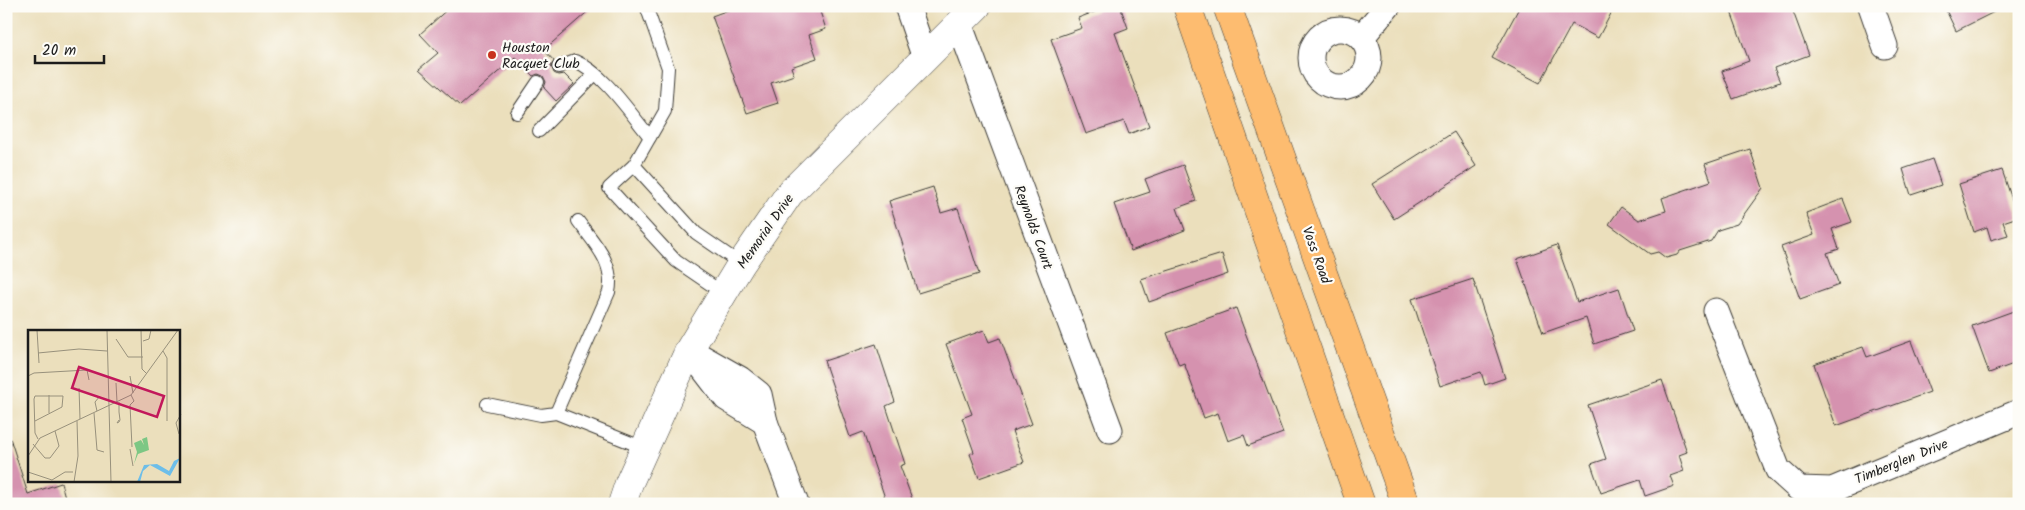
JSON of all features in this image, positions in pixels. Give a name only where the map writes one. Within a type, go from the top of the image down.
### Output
[{"type":"main road","points":[[1187,6],[1361,504]]},
{"type":"main road","name":"Voss Road","points":[[1227,6],[1406,504]]},
{"type":"street","points":[[907,6],[925,58]]},
{"type":"street","points":[[1361,38],[1388,6]]},
{"type":"street","points":[[1871,6],[1885,46]]},
{"type":"street","name":"Memorial Drive","points":[[622,504],[644,448],[689,350],[741,264],[789,194],[968,15]]},
{"type":"street","name":"Reynolds Court","points":[[968,15],[1110,430]]},
{"type":"street","name":"Timberglen Drive","points":[[1716,311],[1778,470],[1800,489],[1832,490],[2019,412]]},
{"type":"street","points":[[689,350],[740,379],[760,394],[765,422],[796,504]]},
{"type":"lane","points":[[646,6],[668,68],[665,111],[634,165],[609,188],[676,261],[723,293]]},
{"type":"lane","points":[[559,67],[575,61],[587,66],[650,137]]},
{"type":"lane","points":[[539,131],[595,74]]},
{"type":"lane","points":[[517,113],[538,82]]},
{"type":"lane","points":[[634,165],[696,233],[741,264]]},
{"type":"lane","points":[[556,413],[609,292],[611,282],[608,263],[578,221]]},
{"type":"lane","points":[[487,404],[541,415],[556,413],[644,448]]},
{"type":"building","name":"Houston Racquet Club","points":[[451,6],[594,6],[544,50],[554,61],[551,66],[554,73],[558,75],[564,74],[574,84],[556,101],[544,88],[546,82],[543,76],[538,74],[533,76],[515,57],[460,106],[419,69],[438,53],[420,34]]},
{"type":"building","points":[[739,6],[797,6],[799,11],[818,6],[826,29],[809,35],[817,58],[791,67],[794,75],[771,83],[778,103],[747,113],[712,16]]},
{"type":"building","points":[[1110,6],[1120,6],[1128,28],[1115,33],[1149,126],[1129,134],[1124,121],[1086,134],[1051,39],[1082,28],[1078,18]]},
{"type":"building","points":[[1520,6],[1615,6],[1598,38],[1572,24],[1540,83],[1492,58]]},
{"type":"building","points":[[1729,6],[1791,6],[1809,55],[1774,68],[1780,82],[1733,99],[1722,71],[1749,61]]},
{"type":"building","points":[[1944,6],[2006,6],[1956,31]]},
{"type":"building","points":[[1454,132],[1476,166],[1394,219],[1372,184]]},
{"type":"building","points":[[1750,149],[1763,188],[1737,224],[1718,230],[1711,241],[1680,251],[1677,255],[1666,258],[1658,252],[1650,254],[1609,224],[1621,207],[1639,220],[1666,211],[1662,198],[1711,181],[1705,164]]},
{"type":"building","points":[[1932,159],[1941,185],[1911,195],[1903,169]]},
{"type":"building","points":[[1183,165],[1196,201],[1177,208],[1185,230],[1131,251],[1114,204],[1150,192],[1145,179]]},
{"type":"building","points":[[2002,170],[2018,217],[2003,222],[2008,235],[1991,240],[1987,227],[1974,232],[1959,184]]},
{"type":"building","points":[[933,187],[941,213],[958,208],[979,274],[918,293],[889,201]]},
{"type":"building","points":[[1843,199],[1852,222],[1832,229],[1839,249],[1827,253],[1839,285],[1800,299],[1781,247],[1814,235],[1806,213]]},
{"type":"building","points":[[1557,245],[1577,302],[1619,288],[1633,331],[1594,344],[1586,318],[1543,333],[1517,259]]},
{"type":"building","points":[[1222,254],[1228,274],[1149,302],[1141,279]]},
{"type":"building","points":[[1473,279],[1505,378],[1485,385],[1481,372],[1440,386],[1412,299]]},
{"type":"building","points":[[1236,308],[1283,433],[1248,446],[1244,435],[1228,441],[1218,413],[1204,418],[1184,363],[1179,365],[1167,333]]},
{"type":"building","points":[[2019,309],[2019,362],[1989,373],[1972,326]]},
{"type":"building","points":[[984,330],[989,342],[1000,338],[1032,424],[1012,431],[1024,462],[979,478],[970,454],[974,452],[962,418],[972,414],[946,344]]},
{"type":"building","points":[[1911,341],[1930,392],[1836,426],[1814,364],[1863,347],[1867,357]]},
{"type":"building","points":[[876,344],[895,402],[886,406],[905,464],[900,466],[914,504],[887,504],[863,432],[850,437],[824,361]]},
{"type":"building","points":[[1662,380],[1687,452],[1679,455],[1684,471],[1670,476],[1674,486],[1645,496],[1640,480],[1601,493],[1591,464],[1606,459],[1588,405]]},
{"type":"building","points":[[6,438],[10,438],[28,494],[61,483],[67,504],[6,504]]},
{"type":"place","name":"Houston Racquet Club","points":[[492,55]]}]
